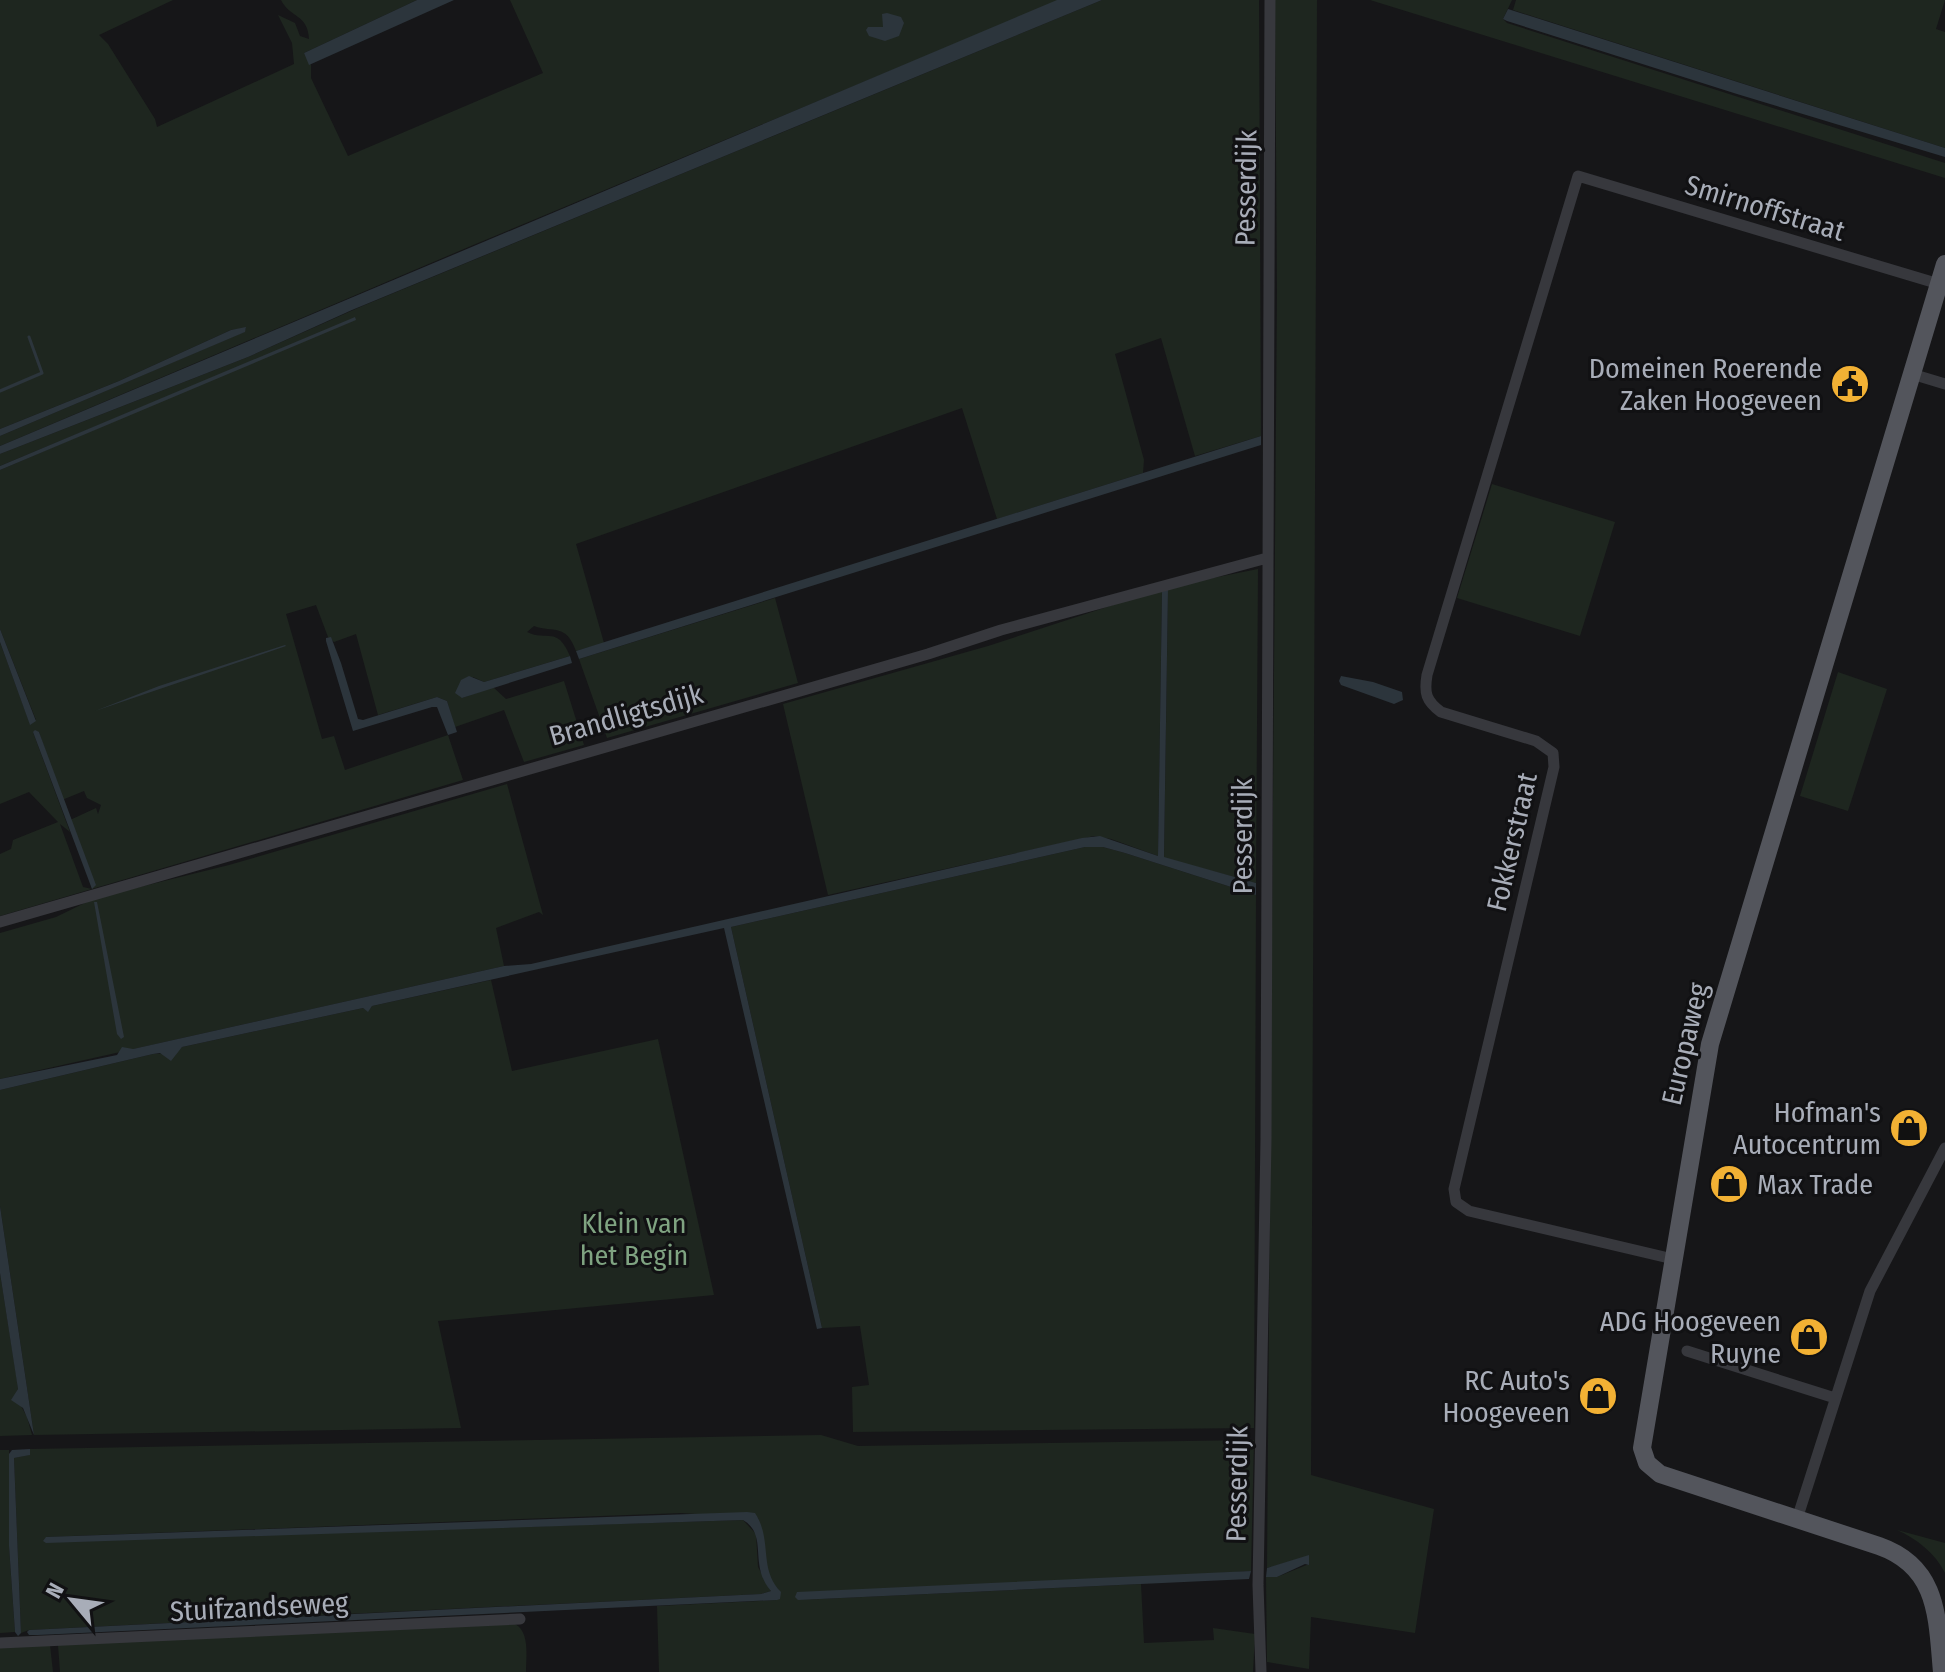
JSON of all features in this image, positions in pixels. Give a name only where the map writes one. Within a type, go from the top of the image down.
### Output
[{"type":"main road","name":"Europaweg","points":[[1942,1672],[1932,1594],[1919,1573],[1890,1549],[1668,1477],[1654,1470],[1646,1460],[1642,1441],[1710,1044],[1945,264]]},
{"type":"street","name":"Pesserdijk","points":[[1261,1672],[1258,1585],[1266,1139],[1270,0]]},
{"type":"street","name":"Smirnoffstraat","points":[[1578,176],[1939,284]]},
{"type":"street","name":"Fokkerstraat","points":[[1578,176],[1424,690],[1429,703],[1441,712],[1536,741],[1553,753],[1554,767],[1454,1189],[1456,1202],[1469,1211],[1673,1259]]},
{"type":"street","points":[[1912,374],[1945,384]]},
{"type":"street","name":"Brandligtsdijk","points":[[0,922],[928,654],[1001,630],[1267,558]]},
{"type":"street","points":[[1797,1519],[1870,1291],[1945,1148]]},
{"type":"street","points":[[1687,1351],[1835,1398]]},
{"type":"street","name":"Stuifzandseweg","points":[[0,1643],[520,1619]]},
{"type":"green space","points":[[0,0],[173,0],[99,35],[108,44],[157,127],[294,64],[292,43],[278,15],[295,23],[300,36],[309,39],[308,31],[302,20],[281,0],[417,0],[304,53],[311,65],[311,78],[348,156],[543,73],[510,0],[1060,0],[0,446],[0,436],[244,332],[246,328],[231,330],[119,381],[0,429]]},
{"type":"green space","points":[[1102,0],[1259,0],[1261,436],[1195,456],[1161,338],[1115,354],[1144,460],[1143,473],[997,519],[962,408],[576,544],[604,643],[576,651],[564,633],[534,626],[527,632],[556,637],[570,656],[484,682],[473,677],[462,698],[493,687],[506,699],[564,681],[584,745],[524,762],[504,710],[455,727],[447,701],[437,697],[378,715],[356,634],[334,642],[328,637],[316,605],[286,614],[322,739],[334,736],[345,770],[448,735],[463,780],[92,889],[0,916],[0,854],[11,849],[13,840],[58,822],[29,792],[0,804],[0,642],[30,724],[36,720],[0,629],[0,470],[296,343],[0,466],[0,454],[248,357],[360,307]],"holes":[[[33,732],[39,732],[62,800],[84,791],[87,798],[101,805],[98,814],[96,808],[70,820],[92,889],[83,887],[60,824],[70,832]]]},
{"type":"green space","points":[[1275,0],[1317,0],[1311,1475],[1434,1509],[1415,1633],[1311,1617],[1309,1669],[1267,1662],[1266,1577],[1277,1577],[1309,1564],[1309,1556],[1267,1568],[1277,291]]},
{"type":"green space","points":[[1370,0],[1512,0],[1503,19],[1507,23],[1945,163],[1945,178]]},
{"type":"green space","points":[[1516,0],[1945,0],[1936,29],[1945,32],[1945,148],[1513,10]]},
{"type":"green space","points":[[1492,484],[1615,522],[1580,636],[1457,598]]},
{"type":"green space","points":[[1258,569],[1256,883],[1164,858],[1168,590],[1162,592],[1158,856],[1094,836],[828,895],[783,704],[988,646],[1168,587]]},
{"type":"green space","points":[[775,598],[798,683],[607,738],[579,659]]},
{"type":"green space","points":[[1838,672],[1887,689],[1848,811],[1800,796]]},
{"type":"green space","points":[[507,784],[543,915],[539,912],[496,928],[504,966],[0,1079],[0,933],[56,917],[95,898],[229,865]]},
{"type":"green space","points":[[1085,847],[1103,847],[1125,853],[1256,895],[1254,1428],[853,1432],[852,1387],[869,1385],[860,1326],[822,1328],[731,927]]},
{"type":"green space","name":"Klein van het Begin","points":[[491,980],[512,1071],[658,1039],[714,1295],[438,1321],[461,1428],[34,1435],[0,1206],[0,1090],[153,1054],[175,1053],[182,1047],[363,1008],[368,1011],[372,1006]]},
{"type":"green space","points":[[0,1273],[17,1380],[15,1395],[27,1417],[32,1435],[0,1436]]},
{"type":"green space","points":[[821,1435],[858,1446],[1254,1440],[1251,1571],[798,1600],[1141,1584],[1144,1643],[1214,1640],[1213,1628],[1255,1634],[1253,1672],[659,1672],[657,1606],[777,1600],[768,1576],[758,1518],[681,1513],[46,1537],[359,1532],[743,1520],[756,1534],[758,1567],[771,1591],[761,1594],[29,1630],[21,1633],[14,1458],[29,1455],[30,1449]]},
{"type":"green space","points":[[0,1450],[9,1450],[9,1546],[15,1632],[0,1633]]},
{"type":"green space","points":[[1897,1530],[1945,1543],[1945,1573],[1925,1547]]},
{"type":"green space","points":[[515,1624],[525,1638],[526,1672],[60,1672],[58,1645]]},
{"type":"green space","points":[[50,1645],[53,1672],[0,1672],[0,1648]]},
{"type":"shaded area","points":[[417,0],[454,0],[309,65],[304,53]]},
{"type":"shaded area","points":[[1057,0],[1102,0],[352,310],[248,357],[0,454],[0,446]]},
{"type":"shaded area","points":[[1508,9],[1945,148],[1945,157],[1507,21],[1503,19]]},
{"type":"shaded area","points":[[882,14],[901,17],[904,23],[899,36],[885,41],[869,36],[868,27],[883,27]]},
{"type":"shaded area","points":[[355,317],[356,320],[0,470],[0,466]]},
{"type":"shaded area","points":[[246,327],[245,332],[0,436],[0,429],[119,381],[231,330]]},
{"type":"shaded area","points":[[1261,436],[1261,445],[579,659],[576,651]]},
{"type":"shaded area","points":[[1168,589],[1164,857],[1256,883],[1256,895],[1125,853],[1103,847],[1085,847],[731,927],[822,1328],[817,1329],[724,928],[372,1006],[368,1012],[363,1008],[182,1047],[171,1061],[160,1053],[153,1054],[0,1090],[0,1079],[117,1055],[122,1047],[133,1049],[504,966],[531,964],[1082,838],[1100,836],[1158,856],[1162,591]]},
{"type":"shaded area","points":[[0,629],[36,721],[30,725],[0,642]]},
{"type":"shaded area","points":[[331,637],[358,719],[437,697],[447,701],[457,732],[448,735],[437,707],[353,731],[326,641]]},
{"type":"shaded area","points":[[286,646],[95,711],[159,686]]},
{"type":"shaded area","points":[[570,656],[572,663],[462,698],[455,693],[461,680],[469,676],[484,682]]},
{"type":"shaded area","points":[[1341,676],[1402,692],[1403,700],[1394,704],[1341,685]]},
{"type":"shaded area","points":[[33,732],[39,732],[96,885],[92,889]]},
{"type":"shaded area","points":[[94,902],[97,902],[124,1037],[121,1039],[117,1034]]},
{"type":"shaded area","points":[[0,1206],[34,1435],[23,1408],[11,1400],[18,1389],[0,1273]]},
{"type":"shaded area","points":[[30,1449],[30,1455],[14,1458],[21,1633],[18,1636],[15,1632],[9,1546],[9,1454],[12,1450]]},
{"type":"shaded area","points":[[755,1513],[760,1523],[767,1564],[781,1592],[780,1599],[38,1635],[27,1632],[761,1594],[771,1591],[761,1571],[755,1534],[743,1520],[46,1543],[43,1541],[46,1537]]},
{"type":"shaded area","points":[[1309,1555],[1309,1565],[1277,1577],[1266,1577],[1267,1568]]},
{"type":"shaded area","points":[[1251,1571],[1249,1579],[798,1600],[795,1597],[797,1592]]},
{"type":"waterway","points":[[0,391],[42,373],[29,337]]},
{"type":"place","name":"Domeinen Roerende Zaken Hoogeveen","points":[[1850,384]]},
{"type":"place","name":"Hofman's Autocentrum","points":[[1909,1128]]},
{"type":"place","name":"Max Trade","points":[[1729,1184]]},
{"type":"place","name":"ADG Hoogeveen Ruyne","points":[[1809,1337]]},
{"type":"place","name":"RC Auto's Hoogeveen","points":[[1598,1396]]}]
